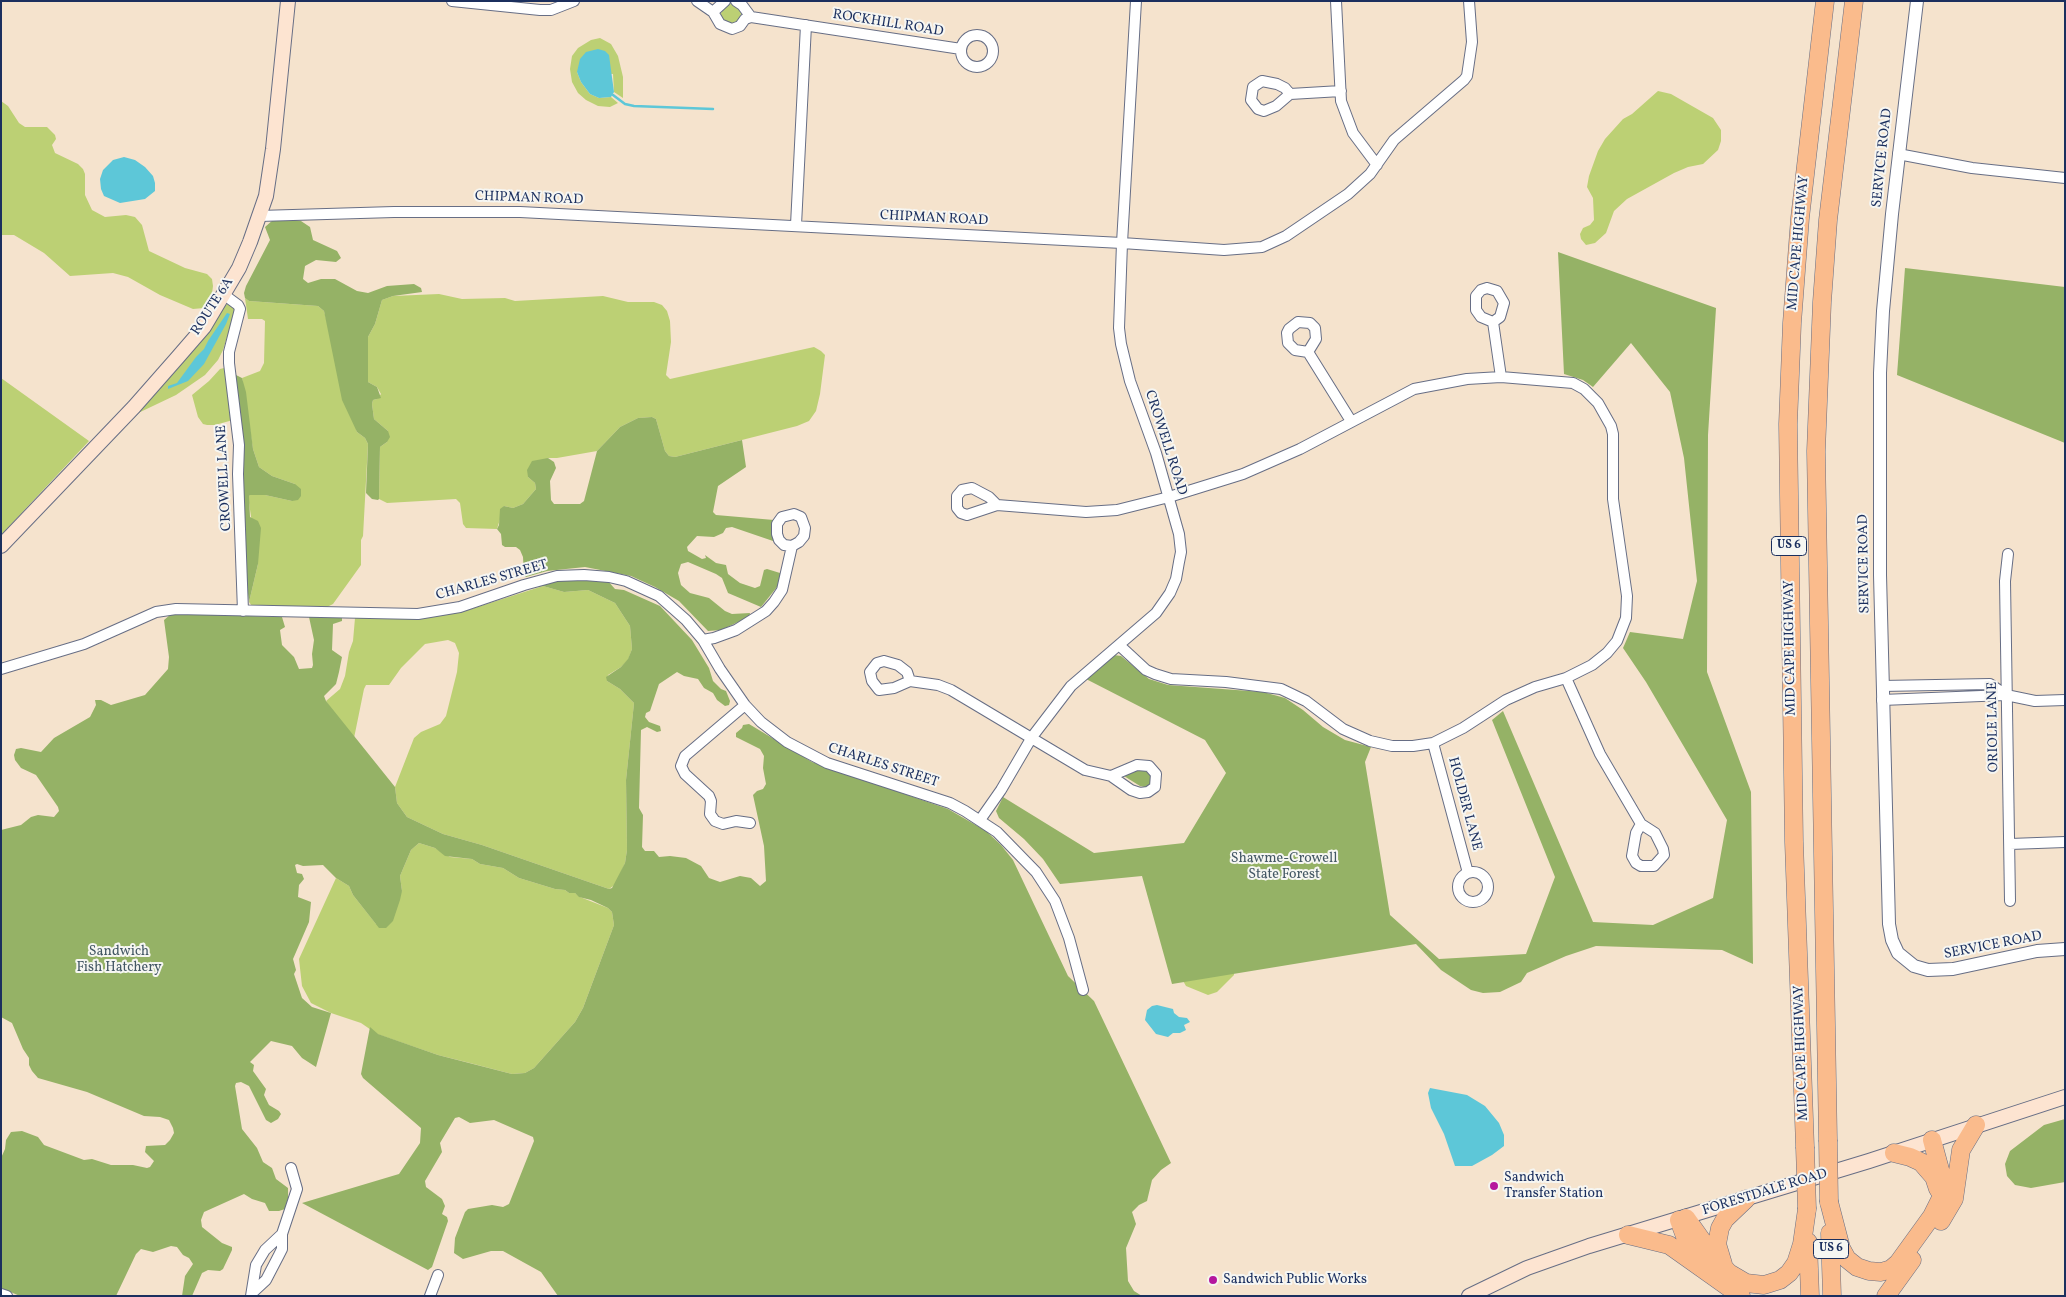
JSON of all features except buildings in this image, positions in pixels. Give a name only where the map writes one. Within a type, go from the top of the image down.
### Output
[{"type":"highway","name":"MID CAPE HIGHWAY","points":[[1810,1296],[1794,842],[1788,424],[1792,323],[1800,218],[1825,1]]},
{"type":"highway","name":"MID CAPE HIGHWAY","points":[[1832,1296],[1816,451],[1822,302],[1828,220],[1854,1]]},
{"type":"highway","points":[[1886,1296],[1947,1211],[1954,1198],[1961,1150],[1976,1125]]},
{"type":"highway","points":[[1937,1138],[1956,1178]]},
{"type":"highway","points":[[1830,1202],[1841,1248],[1847,1259],[1863,1270],[1881,1272],[1890,1269],[1898,1263],[1936,1210],[1941,1198],[1942,1177],[1937,1138]]},
{"type":"highway","points":[[1894,1153],[1916,1159],[1926,1167],[1934,1177],[1941,1198]]},
{"type":"highway","points":[[1718,1271],[1718,1233],[1724,1219],[1746,1200]]},
{"type":"highway","points":[[1628,1236],[1669,1245],[1734,1278],[1753,1285],[1764,1285],[1780,1280],[1789,1273],[1799,1258],[1807,1209]]},
{"type":"highway","points":[[1683,1219],[1715,1259],[1718,1271],[1741,1296]]},
{"type":"main road","name":"ROUTE 6A","points":[[1,546],[134,407],[204,327],[242,260],[266,196],[273,148],[288,1]]},
{"type":"main road","name":"FORESTDALE ROAD","points":[[1469,1296],[1526,1268],[1589,1246],[1746,1200],[2065,1097]]},
{"type":"street","points":[[452,1],[540,10],[551,10],[574,1]]},
{"type":"street","points":[[697,1],[713,12],[720,24],[728,29],[736,28],[751,17],[742,5],[736,1]]},
{"type":"street","points":[[713,12],[725,1]]},
{"type":"street","name":"CROWELL ROAD","points":[[980,820],[1001,790],[1032,737],[1071,686],[1156,613],[1170,593],[1176,579],[1181,552],[1179,534],[1120,344],[1122,243],[1136,1]]},
{"type":"street","points":[[1336,1],[1341,91],[1344,110],[1352,133],[1377,165]]},
{"type":"street","name":"CHIPMAN ROAD","points":[[259,216],[394,212],[520,212],[796,225],[1224,250],[1262,247],[1286,236],[1348,194],[1370,174],[1394,140],[1467,76],[1472,42],[1469,1]]},
{"type":"street","name":"SERVICE ROAD","points":[[1917,1],[1898,154],[1884,293],[1880,373],[1879,500],[1887,912],[1892,940],[1898,953],[1914,966],[1935,971],[2037,951],[2065,950]]},
{"type":"street","name":"ROCKHILL ROAD","points":[[751,17],[961,49]]},
{"type":"street","points":[[796,225],[806,25]]},
{"type":"street","points":[[1290,94],[1341,91]]},
{"type":"street","points":[[1898,154],[1972,168],[2065,178]]},
{"type":"street","name":"CROWELL LANE","points":[[223,294],[238,305],[240,309],[229,352],[229,363],[240,449],[238,474],[244,611]]},
{"type":"street","points":[[1493,322],[1501,377]]},
{"type":"street","points":[[1308,352],[1351,421]]},
{"type":"street","points":[[997,505],[1101,512],[1169,497],[1243,474],[1300,449],[1414,389],[1467,379],[1501,377],[1573,383],[1584,389],[1598,403],[1611,426],[1613,434],[1613,499],[1626,586],[1626,618],[1617,640],[1592,665],[1566,678],[1536,687],[1506,700],[1463,728],[1433,743],[1413,746],[1392,746],[1370,741],[1344,729],[1306,701],[1281,689],[1226,682],[1171,679],[1146,670],[1119,645]]},
{"type":"street","points":[[703,640],[736,630],[766,611],[782,590],[792,546]]},
{"type":"street","name":"ORIOLE LANE","points":[[2008,554],[2005,581],[2010,901]]},
{"type":"street","name":"CHARLES STREET","points":[[1,670],[84,644],[156,612],[176,609],[418,614],[460,607],[557,576],[584,575],[609,577],[626,581],[659,596],[686,620],[703,640],[745,706],[761,722],[787,742],[817,759],[958,807],[997,832],[1036,872],[1055,901],[1069,938],[1083,990]]},
{"type":"street","points":[[1566,678],[1600,754],[1641,824]]},
{"type":"street","points":[[910,681],[951,690],[1085,770],[1111,776]]},
{"type":"street","points":[[1882,686],[1990,684],[2006,695]]},
{"type":"street","points":[[1882,700],[2006,695],[2035,701],[2065,700]]},
{"type":"street","points":[[745,706],[685,756],[681,766],[685,774],[711,798],[710,814],[715,821],[723,824],[736,821],[750,823]]},
{"type":"street","name":"HOLDER LANE","points":[[1433,743],[1468,873]]},
{"type":"street","points":[[2010,844],[2065,842]]},
{"type":"street","points":[[251,1294],[266,1280],[280,1256],[282,1234],[297,1189],[290,1168]]},
{"type":"street","points":[[251,1294],[256,1265],[260,1257],[282,1234]]},
{"type":"street","points":[[430,1296],[438,1274]]},
{"type":"street","points":[[1,1294],[7,1296]]},
{"type":"green space","points":[[727,4],[735,4],[741,10],[741,18],[735,24],[727,24],[721,18],[721,10]]},
{"type":"green space","points":[[600,38],[611,44],[618,56],[623,77],[623,98],[614,92],[613,74],[577,72],[581,82],[590,94],[599,98],[611,97],[618,103],[610,107],[598,106],[586,100],[578,93],[572,82],[570,69],[572,56],[578,48],[591,40]]},
{"type":"green space","points":[[1658,91],[1671,94],[1713,118],[1721,130],[1721,141],[1718,150],[1703,164],[1688,167],[1674,173],[1627,199],[1614,211],[1606,233],[1595,243],[1586,245],[1581,239],[1580,234],[1583,228],[1590,225],[1594,220],[1593,198],[1587,187],[1598,151],[1605,139],[1623,119],[1632,114]]},
{"type":"green space","points":[[1,101],[8,106],[19,123],[25,127],[47,127],[55,135],[56,139],[52,145],[55,153],[78,164],[83,169],[85,174],[85,195],[92,210],[105,217],[126,215],[135,217],[142,225],[149,251],[185,268],[207,274],[212,279],[211,301],[204,308],[193,309],[160,295],[128,277],[113,273],[70,276],[44,253],[14,235],[1,235]]},
{"type":"green space","points":[[282,218],[301,221],[310,227],[313,240],[337,251],[341,258],[336,262],[316,260],[305,266],[303,279],[308,283],[321,279],[335,279],[357,291],[368,293],[387,286],[414,284],[421,288],[422,292],[393,296],[382,300],[375,324],[368,337],[368,382],[377,387],[381,398],[373,400],[374,419],[388,431],[390,437],[380,447],[378,500],[372,499],[366,493],[368,444],[365,438],[357,432],[342,400],[324,311],[318,306],[249,301],[245,298],[246,286],[270,240],[265,227],[273,220]]},
{"type":"green space","name":"Shawme-Crowell State Forest","points":[[1558,252],[1716,308],[1708,435],[1707,672],[1751,792],[1753,964],[1722,950],[1596,946],[1566,956],[1527,973],[1521,982],[1500,992],[1483,993],[1471,990],[1441,970],[1416,944],[1172,984],[1142,876],[1060,884],[1043,859],[1024,839],[999,818],[996,811],[1003,797],[1094,853],[1184,843],[1226,773],[1205,740],[1086,679],[1114,655],[1121,656],[1149,679],[1168,685],[1263,692],[1285,698],[1323,727],[1345,740],[1371,747],[1365,762],[1390,915],[1439,959],[1526,954],[1555,877],[1492,720],[1503,711],[1593,922],[1653,925],[1713,898],[1727,820],[1646,682],[1623,648],[1630,632],[1683,639],[1697,581],[1684,458],[1670,392],[1631,343],[1593,387],[1583,380],[1564,374]]},
{"type":"green space","points":[[1905,268],[2065,287],[2065,443],[1897,375]]},
{"type":"green space","points":[[439,294],[462,299],[505,298],[515,301],[603,296],[628,302],[654,302],[662,305],[667,311],[670,321],[671,342],[666,375],[670,379],[814,347],[825,355],[816,411],[809,421],[797,426],[675,457],[669,456],[665,451],[656,419],[652,417],[638,418],[620,427],[597,451],[548,458],[528,477],[535,483],[536,489],[523,504],[513,508],[504,506],[497,529],[466,528],[463,524],[460,503],[456,499],[387,503],[379,499],[380,447],[387,442],[388,431],[374,419],[373,400],[377,399],[381,394],[377,387],[368,382],[368,337],[375,324],[382,300],[393,296]]},
{"type":"green space","points":[[245,298],[249,301],[318,306],[324,311],[357,432],[365,438],[368,444],[361,565],[333,604],[327,607],[257,608],[249,602],[258,564],[248,496],[265,495],[292,501],[295,484],[272,476],[259,467],[253,449],[242,378],[260,371],[264,363],[265,321],[262,319],[248,319]]},
{"type":"green space","points":[[228,304],[235,308],[235,312],[218,360],[205,375],[176,395],[134,415],[224,305]]},
{"type":"green space","points":[[220,369],[226,369],[233,420],[215,425],[203,424],[198,417],[192,395]]},
{"type":"green space","points":[[234,376],[242,378],[246,392],[253,449],[259,467],[272,476],[295,484],[301,489],[301,496],[298,500],[292,501],[265,495],[249,496],[250,517],[258,521],[261,528],[258,564],[249,602],[244,559]]},
{"type":"green space","points":[[1,378],[89,441],[1,535]]},
{"type":"green space","points":[[652,417],[656,419],[665,451],[669,456],[675,457],[742,440],[746,467],[718,486],[713,512],[716,515],[774,520],[776,538],[773,541],[732,527],[726,528],[723,533],[714,537],[697,536],[687,547],[688,551],[702,559],[706,558],[705,555],[716,563],[726,565],[728,574],[740,583],[755,588],[760,586],[764,570],[767,569],[780,573],[781,576],[777,587],[761,607],[728,593],[722,578],[716,574],[688,562],[681,564],[678,573],[681,585],[690,593],[709,598],[725,611],[732,614],[750,613],[749,617],[721,630],[708,631],[679,601],[631,576],[585,567],[547,571],[526,577],[524,576],[523,557],[520,550],[516,547],[505,547],[502,545],[501,534],[497,529],[500,509],[504,506],[513,508],[523,504],[536,489],[535,483],[528,477],[527,470],[532,461],[548,458],[554,462],[556,468],[550,481],[551,500],[554,504],[580,504],[584,501],[597,451],[620,427],[638,418]]},
{"type":"green space","name":"Sandwich Fish Hatchery","points":[[559,580],[607,580],[615,589],[624,590],[660,606],[692,640],[709,668],[713,681],[726,691],[730,701],[729,705],[725,706],[717,700],[713,693],[704,688],[698,679],[684,676],[677,672],[659,684],[650,711],[646,713],[645,717],[649,722],[660,726],[661,731],[657,732],[647,727],[641,730],[639,808],[643,815],[642,847],[645,851],[654,851],[659,857],[686,858],[701,866],[709,878],[720,882],[740,876],[751,878],[760,886],[766,881],[764,846],[753,795],[763,789],[766,784],[763,768],[764,756],[760,749],[736,737],[736,733],[743,725],[749,724],[812,762],[948,809],[986,831],[1001,845],[1013,860],[1068,976],[1094,1001],[1171,1163],[1152,1180],[1147,1201],[1139,1205],[1132,1212],[1136,1224],[1126,1248],[1128,1281],[1134,1291],[1142,1296],[558,1296],[541,1272],[503,1251],[491,1251],[463,1259],[454,1253],[455,1238],[465,1212],[468,1209],[492,1205],[503,1207],[509,1204],[534,1141],[533,1137],[494,1120],[470,1123],[459,1117],[455,1118],[440,1143],[442,1152],[425,1181],[426,1187],[442,1199],[445,1206],[442,1214],[447,1217],[448,1221],[432,1267],[428,1270],[302,1203],[399,1174],[420,1143],[421,1128],[363,1078],[361,1074],[370,1027],[378,1034],[438,1055],[512,1074],[525,1073],[534,1068],[575,1022],[583,1008],[614,925],[612,912],[608,908],[579,897],[575,893],[569,893],[565,890],[555,889],[519,878],[503,868],[480,864],[472,859],[445,856],[435,848],[419,843],[411,850],[400,876],[402,891],[400,900],[393,921],[386,928],[379,928],[353,895],[349,886],[336,878],[323,865],[295,865],[297,873],[302,874],[304,879],[299,885],[298,897],[311,902],[309,922],[293,959],[296,970],[294,974],[302,998],[312,1007],[331,1013],[316,1067],[302,1058],[292,1046],[271,1041],[250,1062],[254,1065],[253,1071],[266,1089],[264,1095],[269,1105],[281,1114],[278,1119],[271,1123],[266,1120],[249,1086],[241,1082],[236,1083],[235,1086],[242,1129],[257,1148],[263,1162],[272,1168],[276,1179],[288,1188],[288,1199],[285,1209],[269,1211],[265,1203],[244,1194],[204,1212],[201,1220],[202,1227],[222,1243],[232,1247],[232,1250],[223,1269],[220,1271],[208,1270],[202,1273],[192,1296],[182,1296],[185,1276],[193,1264],[177,1247],[171,1246],[153,1252],[141,1249],[136,1254],[116,1296],[20,1296],[1,1288],[1,1158],[6,1140],[11,1132],[22,1131],[38,1137],[44,1145],[84,1160],[92,1159],[111,1165],[133,1165],[147,1168],[154,1161],[145,1152],[146,1146],[165,1145],[174,1133],[169,1120],[160,1117],[144,1116],[87,1092],[38,1078],[29,1065],[29,1058],[12,1023],[1,1017],[1,830],[21,825],[31,817],[38,815],[54,817],[59,811],[36,775],[21,768],[15,760],[16,749],[21,748],[41,752],[54,738],[90,717],[96,705],[95,700],[101,700],[111,705],[145,695],[168,669],[169,657],[164,620],[170,615],[282,617],[285,627],[280,630],[282,645],[294,657],[299,669],[312,668],[313,665],[314,640],[309,617],[342,618],[342,621],[333,624],[332,650],[342,657],[339,672],[336,684],[324,696],[395,787],[397,803],[407,817],[443,834],[482,845],[609,889],[612,888],[625,863],[627,850],[626,780],[634,703],[620,689],[607,681],[606,677],[621,667],[628,659],[632,649],[630,626],[615,603],[588,590],[564,592],[543,586],[536,587]]},
{"type":"green space","points":[[543,586],[564,592],[588,590],[615,603],[630,626],[632,649],[628,660],[608,675],[607,681],[620,689],[634,703],[626,780],[627,850],[625,863],[616,884],[609,889],[482,845],[443,834],[407,817],[397,803],[395,787],[414,738],[421,732],[440,724],[446,716],[457,672],[459,653],[455,643],[448,640],[425,644],[401,668],[389,685],[366,685],[353,743],[326,701],[340,689],[345,676],[353,641],[355,618],[419,618],[468,610]]},
{"type":"green space","points":[[1147,768],[1153,777],[1149,788],[1140,786],[1124,776],[1138,769]]},
{"type":"green space","points":[[419,843],[435,848],[450,857],[472,859],[480,864],[503,868],[519,878],[555,889],[565,890],[569,893],[575,893],[580,897],[608,908],[612,912],[614,925],[583,1008],[575,1022],[534,1068],[525,1073],[512,1074],[438,1055],[377,1034],[361,1023],[331,1013],[311,1003],[302,986],[299,959],[336,878],[349,886],[353,895],[376,924],[402,891],[400,876],[411,850]]},
{"type":"green space","points":[[1234,967],[1234,975],[1217,992],[1208,995],[1186,986],[1182,979]]},
{"type":"green space","points":[[2065,1119],[2065,1182],[2031,1188],[2015,1185],[2007,1176],[2005,1164],[2010,1151],[2044,1125]]},
{"type":"water","points":[[598,49],[605,51],[609,55],[614,92],[611,97],[599,98],[590,94],[581,82],[577,72],[580,59],[586,52]]},
{"type":"water","points":[[124,157],[135,160],[153,176],[155,191],[145,199],[120,203],[104,196],[100,179],[103,170],[113,160]]},
{"type":"water","points":[[227,313],[230,314],[226,324],[204,364],[188,381],[168,389],[168,386],[177,383],[204,349]]},
{"type":"water","points":[[1157,1005],[1173,1009],[1174,1013],[1179,1017],[1187,1018],[1190,1022],[1184,1025],[1186,1030],[1180,1033],[1173,1033],[1168,1037],[1156,1034],[1145,1020],[1147,1010]]},
{"type":"water","points":[[1430,1088],[1467,1095],[1485,1106],[1499,1123],[1504,1135],[1504,1146],[1472,1166],[1455,1166],[1444,1134],[1431,1108],[1428,1093]]},
{"type":"waterway","points":[[613,95],[625,104],[634,106],[713,109]]},
{"type":"place","name":"Sandwich Transfer Station","points":[[1494,1186]]},
{"type":"place","name":"Sandwich Public Works","points":[[1213,1280]]}]
